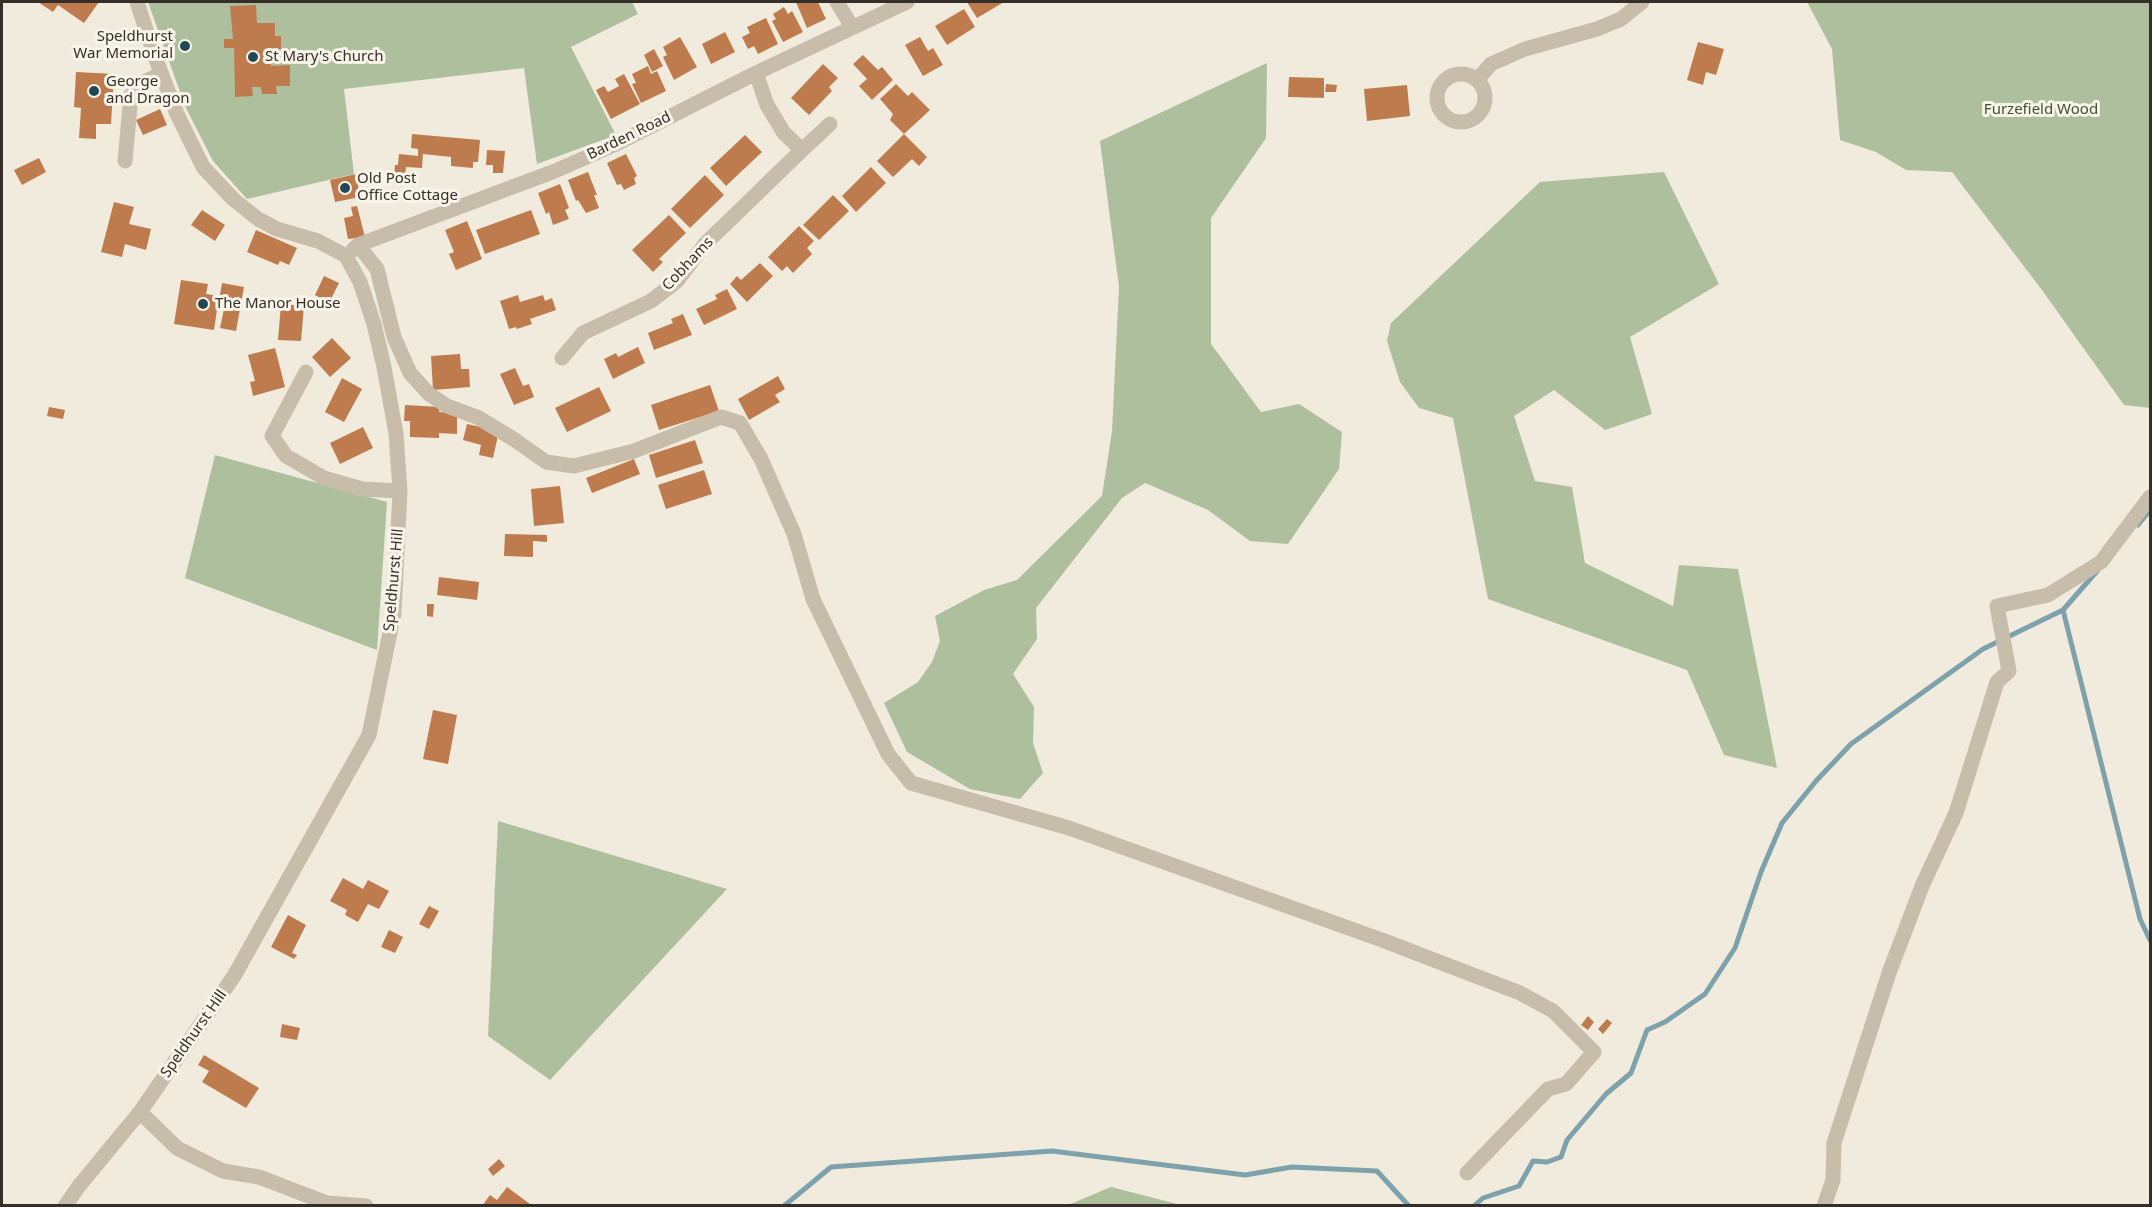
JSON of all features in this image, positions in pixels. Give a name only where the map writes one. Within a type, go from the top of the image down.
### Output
[{"type":"street","points":[[137,2],[161,74],[181,124],[203,167],[233,199],[258,219],[277,229],[318,241],[346,256]]},
{"type":"street","points":[[837,2],[852,27]]},
{"type":"street","name":"Barden Road","points":[[346,256],[358,245],[555,171],[614,145],[907,2]]},
{"type":"street","points":[[1477,80],[1491,64],[1525,49],[1597,29],[1621,19],[1642,2]]},
{"type":"street","points":[[125,161],[131,95],[146,81],[161,74]]},
{"type":"street","points":[[756,74],[767,105],[784,133],[802,150]]},
{"type":"street","name":"Cobhams","points":[[562,358],[583,333],[651,301],[677,281],[705,244],[830,124]]},
{"type":"street","points":[[358,245],[377,269],[394,337],[410,373],[429,394],[447,406],[477,417],[546,462],[574,466],[634,451],[721,417],[740,423],[761,459],[794,534],[813,599],[888,754],[911,783],[1069,828],[1382,940],[1520,993],[1553,1011],[1594,1052],[1566,1084],[1548,1089],[1467,1173]]},
{"type":"street","name":"Speldhurst Hill","points":[[65,1206],[140,1112],[234,976],[369,735],[393,613],[400,491],[396,434],[384,368],[360,282],[346,256]]},
{"type":"street","points":[[306,372],[272,436],[286,456],[324,478],[362,489],[400,491]]},
{"type":"street","points":[[1824,1206],[1833,1180],[1833,1143],[1889,974],[1922,886],[1956,813],[1997,682],[2009,671],[1997,606],[2048,595],[2101,562],[2151,497]]},
{"type":"street","points":[[140,1112],[177,1148],[223,1171],[259,1178],[327,1203],[366,1206]]},
{"type":"green space","points":[[148,2],[632,2],[638,14],[571,47],[616,135],[537,164],[524,68],[344,89],[354,174],[247,199],[213,161],[185,106]]},
{"type":"green space","name":"Furzefield Wood","points":[[1807,2],[2150,2],[2150,408],[2124,405],[2042,290],[1952,172],[1906,170],[1876,152],[1840,140],[1832,49]]},
{"type":"green space","points":[[1267,63],[1266,138],[1211,218],[1211,344],[1261,412],[1299,404],[1342,432],[1339,469],[1288,544],[1250,541],[1208,510],[1145,483],[1122,498],[1036,608],[1037,639],[1013,674],[1034,707],[1033,743],[1043,773],[1020,799],[970,789],[907,752],[884,703],[918,682],[932,662],[940,641],[935,616],[984,590],[1017,580],[1102,496],[1112,431],[1119,287],[1100,141]]},
{"type":"green space","points":[[1664,172],[1719,284],[1630,337],[1652,414],[1605,430],[1554,390],[1514,416],[1535,481],[1572,487],[1585,563],[1673,606],[1679,565],[1738,569],[1777,768],[1724,755],[1687,670],[1488,599],[1453,418],[1419,408],[1400,382],[1387,341],[1391,323],[1540,182]]},
{"type":"green space","points":[[215,455],[387,502],[377,650],[185,578]]},
{"type":"green space","points":[[498,821],[727,889],[550,1080],[488,1036]]},
{"type":"green space","points":[[1111,1187],[1181,1205],[1068,1205]]},
{"type":"building","points":[[38,2],[99,2],[84,23],[58,5],[53,12]]},
{"type":"building","points":[[796,2],[818,2],[826,19],[807,28]]},
{"type":"building","points":[[967,2],[1004,2],[977,18]]},
{"type":"building","name":"St Mary's Church","points":[[256,5],[257,23],[275,23],[275,36],[281,36],[281,49],[271,50],[271,66],[290,65],[290,86],[276,86],[277,94],[262,94],[261,87],[252,87],[253,96],[235,97],[234,48],[224,48],[224,39],[233,39],[230,6]]},
{"type":"building","points":[[784,7],[788,14],[792,11],[803,32],[783,42],[772,21],[776,19],[773,14]]},
{"type":"building","points":[[964,9],[975,27],[947,45],[935,26]]},
{"type":"building","points":[[766,18],[778,44],[758,54],[754,46],[748,49],[742,37],[750,33],[747,27]]},
{"type":"building","points":[[725,32],[735,52],[711,64],[702,44]]},
{"type":"building","points":[[680,37],[697,67],[674,80],[663,57],[667,55],[663,47]]},
{"type":"building","points":[[920,37],[928,51],[933,48],[943,65],[923,76],[905,45]]},
{"type":"building","points":[[1698,42],[1724,49],[1716,75],[1706,72],[1703,85],[1687,80]]},
{"type":"building","points":[[654,49],[663,66],[652,72],[644,55]]},
{"type":"building","points":[[863,55],[878,70],[882,67],[893,80],[872,100],[859,86],[867,79],[853,64]]},
{"type":"building","points":[[823,64],[838,78],[829,87],[832,91],[809,115],[791,98]]},
{"type":"building","points":[[648,66],[651,74],[657,71],[666,91],[641,103],[632,84],[636,83],[632,74]]},
{"type":"building","name":"George and Dragon","points":[[76,72],[114,74],[111,124],[96,124],[96,139],[79,138],[81,108],[74,107]]},
{"type":"building","points":[[624,74],[640,104],[611,119],[596,90],[604,86],[608,92],[619,86],[615,79]]},
{"type":"building","points":[[1289,77],[1324,78],[1324,98],[1288,97]]},
{"type":"building","points":[[896,84],[908,96],[912,92],[930,110],[904,134],[890,120],[893,114],[880,99]]},
{"type":"building","points":[[1326,84],[1337,85],[1336,92],[1325,92]]},
{"type":"building","points":[[1407,85],[1410,116],[1367,121],[1364,89]]},
{"type":"building","points":[[160,109],[167,125],[143,135],[136,120]]},
{"type":"building","points":[[412,134],[480,140],[478,162],[473,162],[473,168],[451,166],[451,157],[423,154],[422,168],[406,167],[405,177],[394,176],[399,154],[418,156],[418,149],[411,148]]},
{"type":"building","points":[[904,134],[927,157],[919,166],[912,159],[893,177],[877,161]]},
{"type":"building","points":[[745,135],[762,152],[726,186],[710,168]]},
{"type":"building","points":[[487,150],[505,151],[503,173],[493,173],[493,165],[486,165]]},
{"type":"building","points":[[626,154],[637,176],[634,178],[636,184],[624,190],[621,184],[617,185],[607,163]]},
{"type":"building","points":[[39,158],[46,172],[22,185],[14,170]]},
{"type":"building","points":[[871,167],[886,183],[856,212],[842,196]]},
{"type":"building","points":[[588,172],[597,195],[594,195],[599,208],[586,213],[578,200],[576,201],[568,180]]},
{"type":"building","name":"Old Post Office Cottage","points":[[356,174],[360,197],[335,202],[330,180]]},
{"type":"building","points":[[705,175],[724,195],[690,228],[671,209]]},
{"type":"building","points":[[560,184],[569,208],[565,210],[569,219],[553,225],[549,212],[546,214],[538,193]]},
{"type":"building","points":[[833,195],[849,211],[819,240],[803,225]]},
{"type":"building","points":[[114,202],[134,207],[129,224],[151,229],[146,250],[125,244],[122,257],[101,252]]},
{"type":"building","points":[[357,206],[365,237],[348,239],[344,218],[353,216],[351,207]]},
{"type":"building","points":[[202,210],[225,225],[215,241],[191,225]]},
{"type":"building","points":[[531,210],[540,234],[485,254],[476,230]]},
{"type":"building","points":[[669,215],[686,233],[659,259],[663,262],[653,272],[632,250]]},
{"type":"building","points":[[467,221],[482,259],[456,270],[449,254],[454,252],[445,230]]},
{"type":"building","points":[[799,226],[814,241],[807,248],[812,254],[793,273],[787,266],[782,271],[768,257]]},
{"type":"building","points":[[256,230],[297,248],[289,265],[280,261],[278,265],[247,252]]},
{"type":"building","points":[[760,263],[773,276],[747,302],[730,284],[737,276],[741,280]]},
{"type":"building","points":[[324,276],[339,283],[329,303],[315,295]]},
{"type":"building","points":[[181,280],[208,284],[206,294],[219,296],[214,330],[174,324]]},
{"type":"building","points":[[222,283],[244,287],[236,331],[220,328],[225,304],[221,303]]},
{"type":"building","points":[[727,289],[737,309],[704,325],[696,309],[717,299],[715,295]]},
{"type":"building","points":[[518,295],[520,302],[543,295],[545,301],[552,298],[556,310],[530,319],[532,324],[509,329],[500,301]]},
{"type":"building","points":[[281,304],[304,306],[301,341],[278,340]]},
{"type":"building","points":[[683,314],[692,335],[654,350],[648,333],[673,323],[671,319]]},
{"type":"building","points":[[332,338],[351,358],[330,377],[312,357]]},
{"type":"building","points":[[638,347],[645,363],[613,379],[604,359],[616,353],[618,357]]},
{"type":"building","points":[[275,348],[285,387],[253,396],[250,382],[255,381],[248,355]]},
{"type":"building","points":[[460,354],[461,369],[469,369],[470,387],[433,390],[431,356]]},
{"type":"building","points":[[515,368],[523,386],[529,384],[534,397],[514,405],[500,374]]},
{"type":"building","points":[[778,376],[785,389],[775,395],[780,402],[749,420],[738,399]]},
{"type":"building","points":[[342,378],[362,389],[344,422],[325,412]]},
{"type":"building","points":[[710,385],[719,411],[659,430],[651,405]]},
{"type":"building","points":[[599,387],[611,411],[567,432],[555,408]]},
{"type":"building","points":[[405,405],[440,407],[439,412],[457,413],[457,434],[439,433],[439,438],[410,437],[410,421],[404,421]]},
{"type":"building","points":[[49,407],[65,410],[63,419],[47,416]]},
{"type":"building","points":[[467,424],[499,431],[493,458],[479,455],[481,445],[463,440]]},
{"type":"building","points":[[363,427],[373,448],[340,464],[330,443]]},
{"type":"building","points":[[695,440],[703,463],[656,478],[649,455]]},
{"type":"building","points":[[634,459],[640,474],[592,493],[586,478]]},
{"type":"building","points":[[704,470],[712,494],[666,509],[658,485]]},
{"type":"building","points":[[560,486],[564,523],[534,526],[531,489]]},
{"type":"building","points":[[505,534],[547,535],[547,542],[533,541],[533,557],[504,556]]},
{"type":"building","points":[[439,577],[479,582],[477,600],[437,595]]},
{"type":"building","points":[[427,604],[434,604],[433,617],[427,616]]},
{"type":"building","points":[[433,710],[457,715],[448,764],[423,759]]},
{"type":"building","points":[[343,878],[363,889],[368,880],[389,891],[379,909],[368,904],[358,922],[345,915],[347,910],[330,901]]},
{"type":"building","points":[[429,906],[439,911],[429,929],[419,924]]},
{"type":"building","points":[[288,915],[306,925],[292,953],[297,955],[294,959],[271,947]]},
{"type":"building","points":[[389,930],[403,937],[395,953],[381,947]]},
{"type":"building","points":[[1588,1016],[1594,1022],[1588,1030],[1581,1025]]},
{"type":"building","points":[[1607,1019],[1612,1023],[1603,1034],[1598,1029]]},
{"type":"building","points":[[282,1024],[300,1028],[297,1040],[280,1037]]},
{"type":"building","points":[[204,1055],[259,1088],[246,1108],[202,1082],[209,1071],[198,1065]]},
{"type":"building","points":[[499,1159],[505,1166],[493,1176],[488,1169]]},
{"type":"building","points":[[507,1187],[530,1204],[529,1206],[482,1206],[490,1195],[497,1200]]},
{"type":"waterway","points":[[2138,525],[2150,510]]},
{"type":"waterway","points":[[1474,1206],[1483,1198],[1519,1186],[1533,1161],[1547,1162],[1561,1157],[1567,1140],[1606,1094],[1631,1073],[1647,1030],[1665,1022],[1705,994],[1735,948],[1761,872],[1782,823],[1816,781],[1851,744],[1983,649],[2063,610],[2098,570]]},
{"type":"waterway","points":[[2063,610],[2140,919],[2150,940]]},
{"type":"waterway","points":[[784,1206],[831,1167],[1052,1151],[1245,1175],[1292,1167],[1377,1171],[1409,1206]]},
{"type":"place","name":"Speldhurst War Memorial","points":[[185,46]]},
{"type":"place","name":"St Mary's Church","points":[[253,57]]},
{"type":"place","name":"George and Dragon","points":[[94,91]]},
{"type":"place","name":"Old Post Office Cottage","points":[[345,188]]},
{"type":"place","name":"The Manor House","points":[[203,304]]}]
